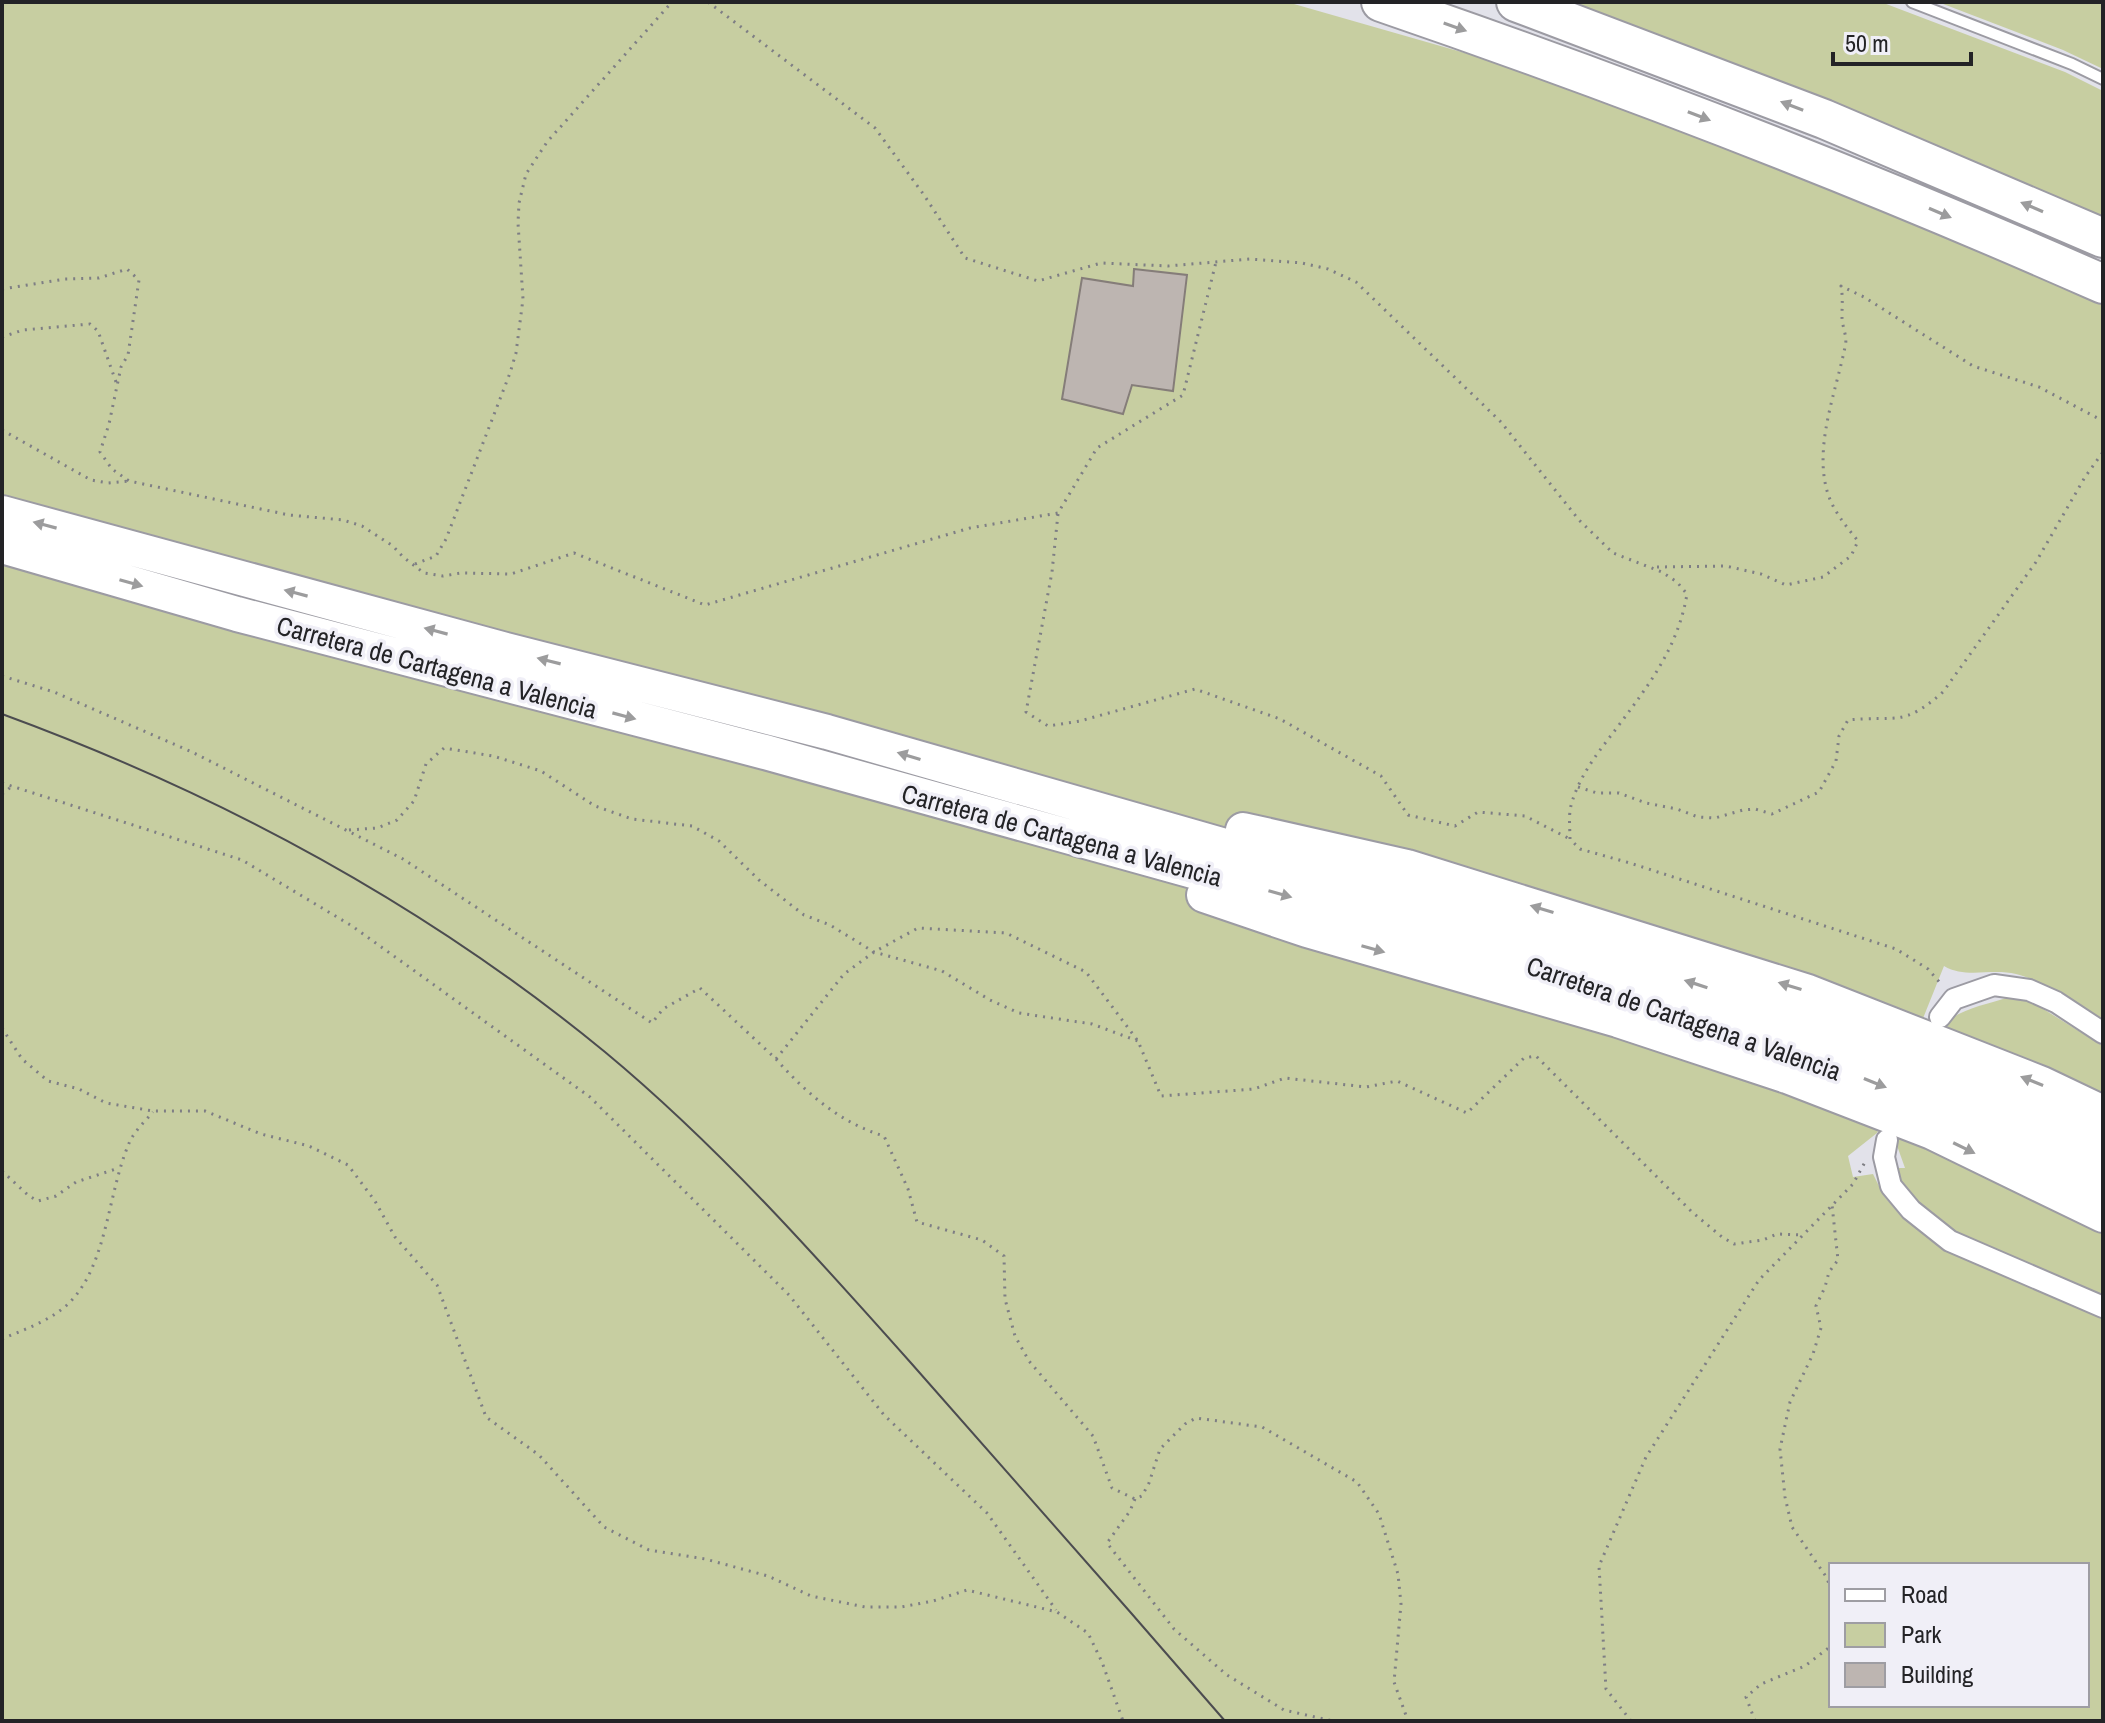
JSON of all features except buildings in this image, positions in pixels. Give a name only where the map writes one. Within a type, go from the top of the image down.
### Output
[{"type":"highway","points":[[1381,2],[1595,76],[1804,157],[2103,284]]},
{"type":"highway","points":[[1516,2],[1824,119],[2103,238]]},
{"type":"highway","name":"Carretera de Cartagena a Valencia","points":[[2,513],[502,649],[827,732],[1598,953],[1770,1008],[1939,1074],[2103,1148]]},
{"type":"highway","name":"Carretera de Cartagena a Valencia","points":[[2,546],[362,647],[765,752],[1487,953],[1767,1041],[1955,1115],[2103,1182]]},
{"type":"highway","points":[[946,768],[1407,867],[1808,992],[2042,1084],[2103,1113]]},
{"type":"highway","points":[[847,777],[968,821],[1144,874],[1307,930],[1618,1020],[1787,1076],[1932,1132],[2103,1215]]},
{"type":"street","points":[[1940,1017],[1954,999],[1994,985],[2029,990],[2056,1002],[2103,1033]]},
{"type":"street","points":[[1886,1148],[1891,1186],[1911,1210],[1950,1241],[2103,1307]]},
{"type":"lane","points":[[1912,2],[2103,79]]},
{"type":"path","points":[[414,565],[436,556],[446,539],[516,353],[523,299],[518,213],[526,174],[547,142],[672,2]]},
{"type":"path","points":[[708,2],[875,128],[965,258],[1038,281],[1101,263],[1168,266],[1250,259],[1302,263],[1328,269],[1356,282],[1501,422],[1579,520],[1613,553],[1662,572],[1677,582],[1687,594],[1683,622],[1671,649],[1594,756],[1572,802],[1570,839]]},
{"type":"path","points":[[1216,262],[1183,395],[1097,448],[1058,513],[1052,572],[1026,712],[1048,726],[1080,721],[1195,689],[1280,719],[1381,776],[1408,815],[1455,826],[1478,812],[1525,816],[1570,839],[1580,849],[1896,949],[1928,969],[1954,999]]},
{"type":"path","points":[[2,289],[65,279],[99,278],[127,269],[139,280],[128,355],[121,367],[100,452],[112,469],[129,481]]},
{"type":"path","points":[[1657,567],[1726,566],[1761,574],[1786,585],[1823,577],[1851,556],[1858,541],[1839,517],[1827,492],[1825,459],[1826,425],[1847,343],[1841,286],[1864,297],[1973,366],[2039,387],[2103,421]]},
{"type":"path","points":[[2,337],[23,330],[90,324],[98,331],[117,386]]},
{"type":"path","points":[[2,430],[91,480],[108,483],[129,481],[289,515],[343,520],[362,526],[393,546],[424,573],[443,576],[461,573],[511,574],[574,553],[705,605],[970,528],[1058,513]]},
{"type":"path","points":[[1578,787],[1597,793],[1619,793],[1698,817],[1715,818],[1755,809],[1772,814],[1819,792],[1836,761],[1839,736],[1848,720],[1904,718],[1924,709],[1943,692],[2036,562],[2103,452]]},
{"type":"path","points":[[2,676],[54,692],[192,752],[403,859],[652,1023],[663,1009],[700,988],[776,1059],[801,1087],[833,1111],[870,1132],[884,1136],[908,1189],[917,1222],[982,1240],[1004,1256],[1005,1299],[1022,1349],[1093,1436],[1112,1488],[1135,1499]]},
{"type":"path","points":[[346,830],[377,828],[397,820],[414,801],[426,764],[444,748],[493,756],[541,771],[595,806],[632,819],[692,826],[719,841],[759,880],[804,915],[830,925],[874,952],[942,971],[990,1000],[1019,1013],[1092,1024],[1138,1041]]},
{"type":"path","points":[[2,783],[242,860],[352,926],[590,1097],[789,1295],[884,1415],[987,1513],[1057,1612]]},
{"type":"path","points":[[2,794],[11,787]]},
{"type":"path","points":[[776,1059],[844,974],[874,952],[918,928],[1006,933],[1086,972],[1138,1041],[1161,1096],[1254,1089],[1285,1078],[1366,1087],[1397,1081],[1467,1113],[1524,1058],[1536,1056],[1682,1202],[1722,1237],[1734,1244],[1763,1240],[1777,1234],[1803,1235]]},
{"type":"path","points":[[2,1028],[22,1059],[48,1081],[79,1089],[106,1103],[153,1111],[205,1111],[261,1134],[309,1146],[348,1165],[375,1201],[395,1237],[437,1285],[486,1417],[539,1455],[604,1527],[649,1550],[705,1559],[768,1576],[811,1596],[865,1607],[917,1604],[967,1590],[1057,1612],[1088,1633],[1123,1721]]},
{"type":"path","points":[[2,1339],[46,1320],[71,1302],[90,1274],[131,1138],[153,1111]]},
{"type":"path","points":[[1631,1721],[1606,1689],[1599,1566],[1646,1457],[1759,1280],[1853,1184],[1866,1160],[1886,1148]]},
{"type":"path","points":[[2,1171],[38,1201],[56,1196],[76,1182],[121,1167]]},
{"type":"path","points":[[1829,1584],[1792,1527],[1780,1449],[1790,1402],[1813,1354],[1821,1328],[1816,1306],[1829,1272],[1838,1260],[1832,1205]]},
{"type":"path","points":[[1333,1721],[1284,1710],[1227,1675],[1174,1629],[1107,1543],[1135,1499],[1142,1496],[1160,1449],[1185,1424],[1196,1418],[1262,1427],[1357,1482],[1379,1514],[1398,1574],[1401,1604],[1394,1682],[1408,1721]]},
{"type":"path","points":[[1755,1721],[1746,1697],[1761,1684],[1805,1666],[1829,1648]]},
{"type":"path","points":[[2085,1721],[2103,1720]]},
{"type":"green space","points":[[2,2],[1287,2],[1549,77],[1996,256],[2103,305],[2103,1023],[2028,978],[2007,972],[1961,972],[1944,966],[1877,1133],[1848,1156],[1853,1177],[1873,1174],[1884,1196],[1900,1215],[1955,1252],[1993,1272],[2103,1316],[2103,1721],[2,1721]]},
{"type":"green space","points":[[1571,2],[1881,2],[2065,72],[2103,91],[2103,218],[1807,91]]},
{"type":"green space","points":[[1938,2],[2103,2],[2103,69],[2063,50]]},
{"type":"green space","points":[[2006,998],[2032,1002],[2103,1046],[2103,1100],[1940,1030],[1961,1013]]},
{"type":"green space","points":[[1905,1133],[2103,1227],[2103,1298],[1959,1234],[1928,1215],[1898,1180],[1897,1168],[1905,1168],[1895,1140]]},
{"type":"tram line","points":[[2,714],[163,780],[318,858],[466,948],[605,1052],[686,1124],[801,1241],[1225,1721]]}]
